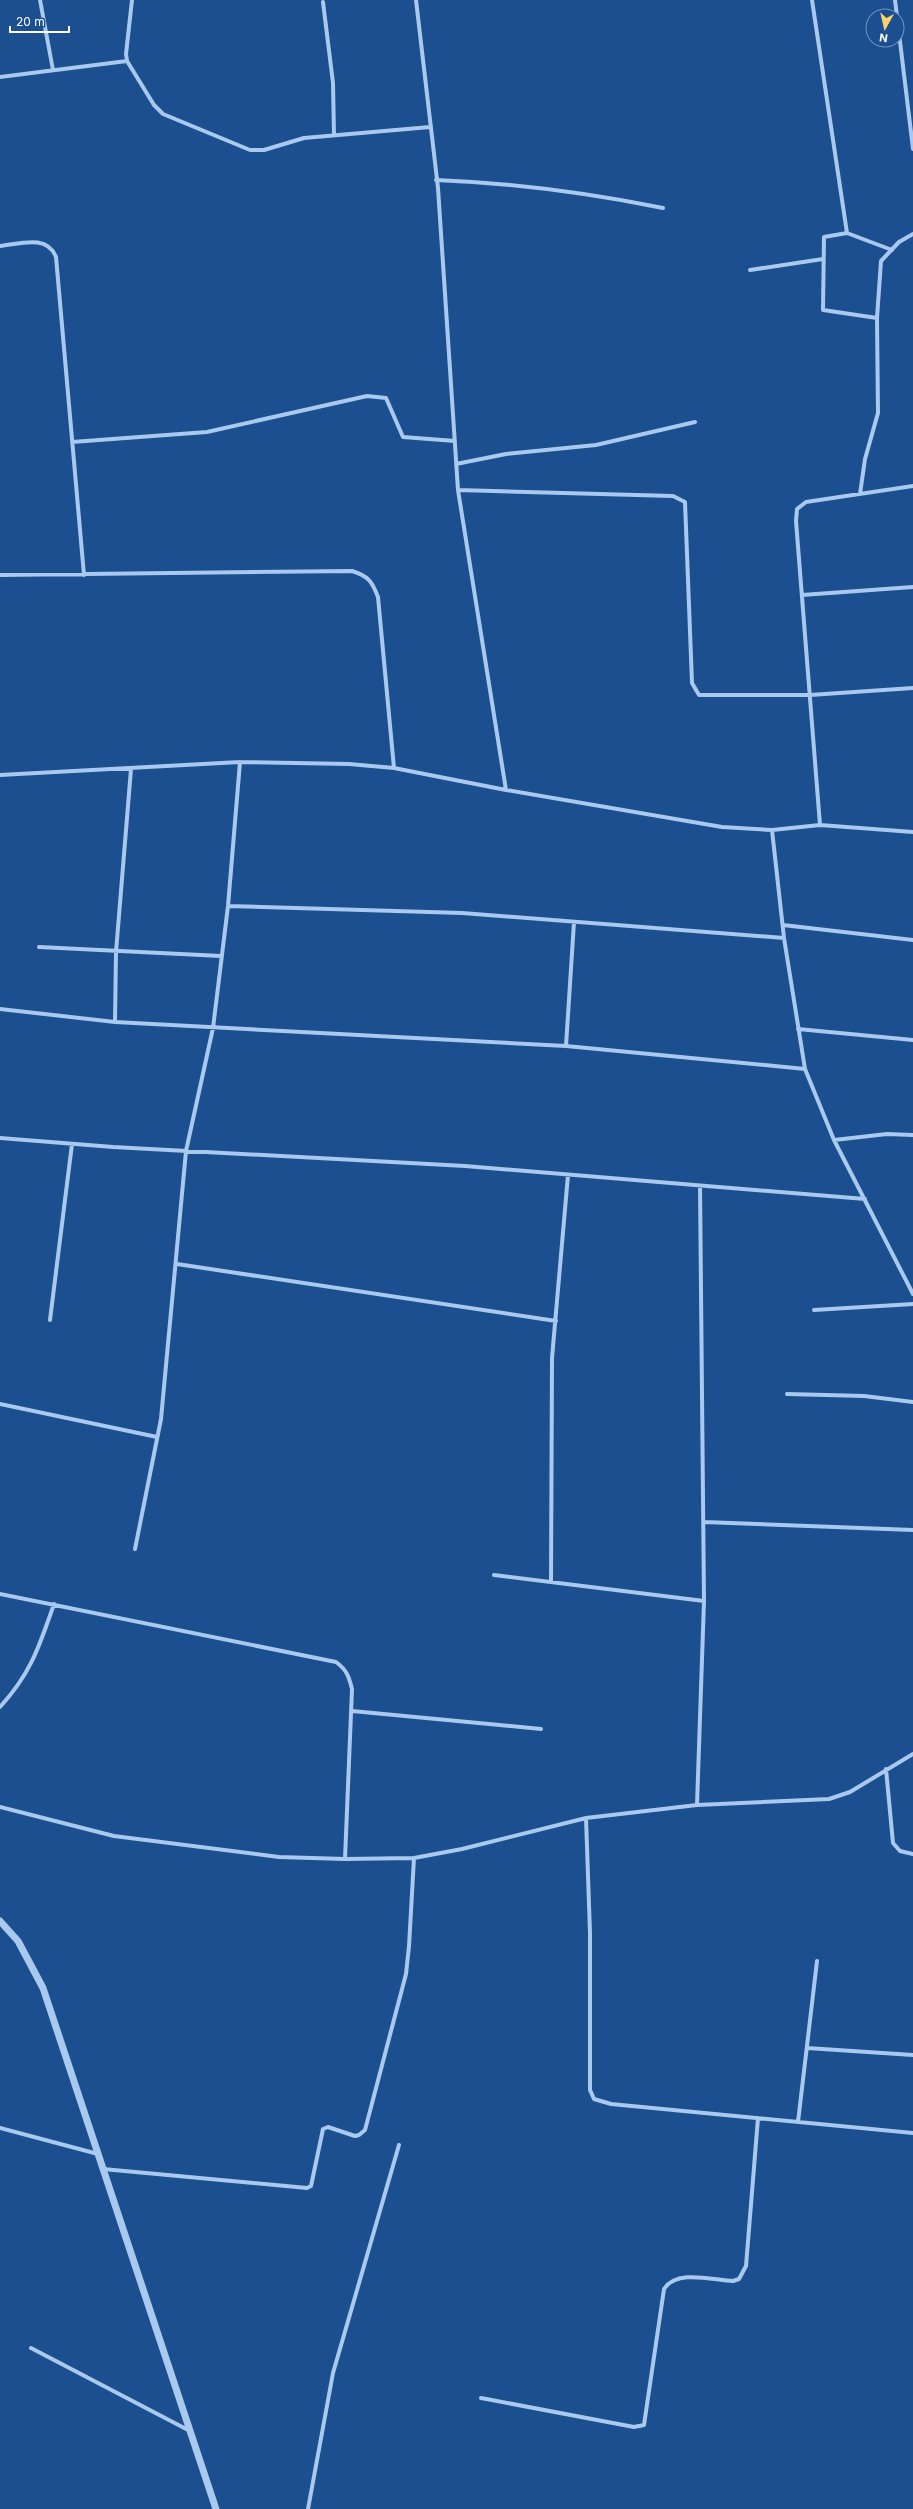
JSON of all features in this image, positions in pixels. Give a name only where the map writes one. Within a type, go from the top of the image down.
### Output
[{"type":"street","points":[[40,0],[53,70]]},
{"type":"street","points":[[132,0],[126,54],[127,61],[158,110],[242,148],[264,150],[304,138],[430,127]]},
{"type":"street","points":[[416,0],[436,180],[458,490],[506,790]]},
{"type":"street","points":[[812,0],[847,233]]},
{"type":"street","points":[[895,0],[913,149]]},
{"type":"street","points":[[323,2],[333,83],[334,135]]},
{"type":"street","points":[[0,77],[127,61]]},
{"type":"street","points":[[436,180],[486,182],[594,194],[663,208]]},
{"type":"street","points":[[876,318],[823,310],[824,238],[847,233],[892,250]]},
{"type":"street","points":[[860,494],[864,459],[878,413],[876,318],[881,261],[892,250],[913,234]]},
{"type":"street","points":[[0,246],[37,242],[47,243],[52,248],[56,257],[84,575]]},
{"type":"street","points":[[750,270],[823,259]]},
{"type":"street","points":[[72,442],[207,432],[367,396],[386,398],[404,437],[455,441]]},
{"type":"street","points":[[456,464],[506,454],[596,444],[695,422]]},
{"type":"street","points":[[820,825],[796,521],[797,509],[806,502],[913,486]]},
{"type":"street","points":[[458,490],[673,496],[680,498],[687,507],[692,683],[699,695],[810,695],[913,688]]},
{"type":"street","points":[[0,575],[352,571],[366,575],[372,582],[378,597],[394,768]]},
{"type":"street","points":[[802,595],[913,587]]},
{"type":"street","points":[[135,1549],[161,1420],[177,1264],[186,1151],[213,1028],[228,906],[240,762]]},
{"type":"street","points":[[0,776],[240,762],[307,762],[394,768],[506,790],[694,823],[772,830],[820,825],[913,832]]},
{"type":"street","points":[[115,1022],[116,952],[131,769]]},
{"type":"street","points":[[772,830],[784,938],[805,1069],[834,1140],[913,1294]]},
{"type":"street","points":[[228,906],[462,913],[784,938]]},
{"type":"street","points":[[566,1046],[574,922]]},
{"type":"street","points":[[783,925],[913,940]]},
{"type":"street","points":[[39,947],[221,956]]},
{"type":"street","points":[[0,1009],[115,1022],[566,1046],[805,1069]]},
{"type":"street","points":[[798,1029],[913,1040]]},
{"type":"street","points":[[834,1140],[887,1134],[913,1135]]},
{"type":"street","points":[[0,1138],[186,1151],[465,1166],[865,1199]]},
{"type":"street","points":[[50,1320],[72,1144]]},
{"type":"street","points":[[551,1582],[552,1358],[568,1175]]},
{"type":"street","points":[[697,1805],[704,1601],[700,1186]]},
{"type":"street","points":[[177,1264],[556,1321]]},
{"type":"street","points":[[814,1310],[913,1304]]},
{"type":"street","points":[[787,1394],[864,1396],[913,1402]]},
{"type":"street","points":[[0,1404],[158,1437]]},
{"type":"street","points":[[704,1522],[913,1530]]},
{"type":"street","points":[[494,1575],[704,1601]]},
{"type":"street","points":[[0,1594],[336,1662],[349,1675],[352,1689],[345,1859]]},
{"type":"street","points":[[0,1707],[19,1686],[34,1660],[54,1604]]},
{"type":"street","points":[[352,1711],[540,1729]]},
{"type":"street","points":[[0,1807],[114,1836],[279,1857],[345,1859],[414,1858],[462,1849],[586,1818],[697,1805],[829,1799],[850,1792],[913,1754]]},
{"type":"street","points":[[886,1769],[893,1843],[900,1851],[913,1854]]},
{"type":"street","points":[[586,1818],[590,1933],[590,2090],[594,2099],[611,2104],[913,2133]]},
{"type":"street","points":[[103,2169],[307,2188],[311,2186],[323,2129],[328,2127],[355,2136],[359,2136],[365,2130],[406,1974],[414,1858]]},
{"type":"street","points":[[0,1921],[18,1941],[44,1988],[216,2509]]},
{"type":"street","points":[[798,2122],[808,2048],[817,1961]]},
{"type":"street","points":[[808,2048],[913,2055]]},
{"type":"street","points":[[481,2398],[634,2428],[644,2425],[664,2289],[668,2283],[680,2277],[733,2281],[739,2279],[746,2266],[758,2118]]},
{"type":"street","points":[[0,2128],[98,2154]]},
{"type":"street","points":[[308,2509],[333,2373],[399,2145]]},
{"type":"street","points":[[32,2348],[192,2433]]}]
